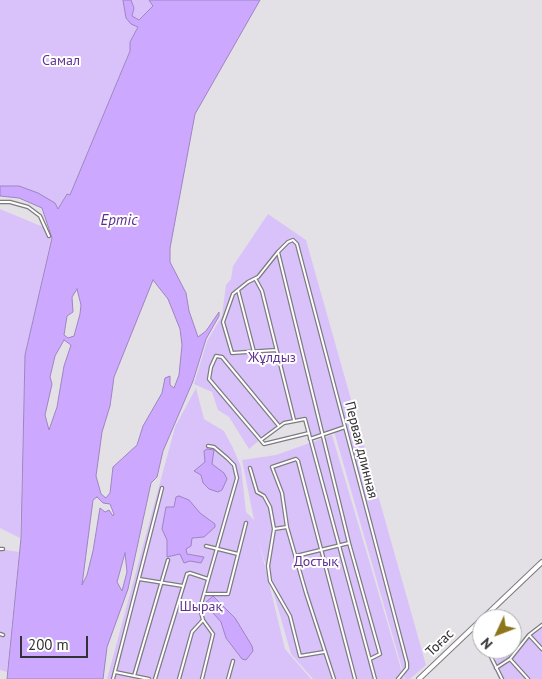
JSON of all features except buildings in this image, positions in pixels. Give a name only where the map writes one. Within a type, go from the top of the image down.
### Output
[{"type":"highway","name":"Тоғас","points":[[419,679],[542,562]]},
{"type":"street","points":[[0,202],[10,202],[28,208],[40,216],[49,236]]},
{"type":"street","name":"Первая длинная","points":[[278,252],[288,242],[293,240],[297,244],[407,666],[398,679]]},
{"type":"street","points":[[276,350],[232,352],[222,322],[230,301],[238,290],[248,282],[255,280],[278,252]]},
{"type":"street","points":[[278,252],[349,543],[380,654],[370,659]]},
{"type":"street","points":[[255,280],[262,291],[294,420]]},
{"type":"street","points":[[238,290],[254,352]]},
{"type":"street","points":[[279,426],[222,357],[216,356],[211,367],[209,379],[261,440],[267,444],[309,433]]},
{"type":"street","points":[[261,440],[279,426],[294,420],[305,419],[374,679]]},
{"type":"street","points":[[310,439],[345,427]]},
{"type":"street","points":[[202,679],[213,634],[203,620],[200,608],[206,594],[216,549],[237,478],[234,465],[214,447],[208,446]]},
{"type":"street","points":[[334,679],[324,652],[287,528],[282,493],[272,467],[296,459],[356,679]]},
{"type":"street","points":[[250,468],[257,492],[264,496],[270,507],[274,529],[268,566],[270,581],[290,616],[300,656],[324,652]]},
{"type":"street","points":[[113,679],[162,488]]},
{"type":"street","points":[[206,594],[228,594],[246,523]]},
{"type":"street","points":[[274,529],[287,528]]},
{"type":"street","points":[[296,556],[349,543]]},
{"type":"street","points":[[206,546],[238,554]]},
{"type":"street","points":[[134,676],[168,560]]},
{"type":"street","points":[[156,679],[188,573],[209,580]]},
{"type":"street","points":[[138,579],[161,581],[183,586]]},
{"type":"street","points":[[178,679],[192,632],[203,620]]},
{"type":"street","points":[[522,645],[542,625]]},
{"type":"street","points":[[530,635],[542,649]]},
{"type":"street","points":[[492,659],[502,679]]},
{"type":"street","points":[[496,668],[510,659],[528,679]]},
{"type":"street","points":[[228,679],[233,660]]},
{"type":"street","points":[[115,672],[149,679]]},
{"type":"green space","name":"Самал","points":[[0,0],[123,0],[126,18],[138,26],[130,42],[130,50],[70,195],[66,194],[58,209],[19,186],[0,186]]},
{"type":"green space","points":[[131,0],[149,0],[153,6],[143,19],[135,19],[132,16],[134,8]]},
{"type":"green space","points":[[0,209],[48,229],[51,239],[25,355],[20,538],[0,528]]},
{"type":"green space","name":"Жұлдыз","points":[[268,214],[306,240],[426,665],[410,679],[405,679],[334,431],[310,439],[304,417],[281,422],[249,449],[229,417],[218,410],[212,392],[194,384],[207,341],[222,316],[226,285],[231,279],[233,266]]},
{"type":"green space","points":[[196,388],[204,419],[224,431],[233,448],[241,467],[246,512],[254,520],[242,460],[276,455],[332,435],[404,679],[313,679],[291,654],[259,542],[285,649],[311,679],[107,679],[175,427]]},
{"type":"green space","points":[[0,549],[19,552],[7,672],[0,670]]},
{"type":"green space","points":[[542,624],[542,679],[499,679],[490,661],[498,659],[522,659],[522,643]]},
{"type":"water","name":"Ертіс","points":[[123,0],[131,0],[134,8],[132,16],[139,20],[153,6],[149,0],[260,0],[195,114],[170,248],[170,262],[186,293],[189,311],[198,337],[206,331],[219,312],[219,316],[206,339],[193,381],[163,451],[157,477],[151,483],[128,589],[107,647],[103,679],[7,679],[21,538],[25,355],[52,238],[42,208],[19,198],[0,196],[0,186],[19,186],[38,193],[55,203],[58,209],[67,194],[70,195],[130,51],[130,42],[138,27],[131,24],[126,18]],"holes":[[[153,280],[168,299],[180,329],[182,345],[179,375],[174,388],[170,385],[170,376],[165,378],[162,393],[143,426],[137,445],[113,467],[110,493],[106,498],[101,494],[96,476],[102,432],[110,406],[114,377]],[[77,289],[81,305],[74,336],[68,338],[64,335],[67,316],[73,312],[72,297]],[[64,340],[71,345],[64,366],[57,407],[49,430],[45,415],[52,384],[50,377],[55,356]],[[97,497],[103,503],[110,504],[114,514],[113,516],[109,510],[105,512],[100,508],[93,551],[87,575],[82,585],[93,500]],[[125,553],[127,572],[122,591],[117,582]]]},
{"type":"water","points":[[207,449],[214,450],[212,464],[224,473],[227,479],[222,490],[218,492],[209,489],[203,483],[201,475],[194,471],[205,462],[204,451]]},
{"type":"water","points":[[179,496],[189,500],[200,513],[215,524],[215,527],[204,537],[192,538],[191,546],[186,549],[187,554],[204,557],[201,563],[190,561],[184,563],[180,554],[167,557],[167,540],[162,529],[166,507],[174,507],[176,497]]},
{"type":"water","points":[[213,596],[235,618],[252,646],[253,651],[246,660],[242,659],[226,638],[221,622],[207,606],[206,602]]},
{"type":"park label","name":"Достық","points":[[316,562]]},
{"type":"park label","name":"Шырақ","points":[[201,607]]}]
